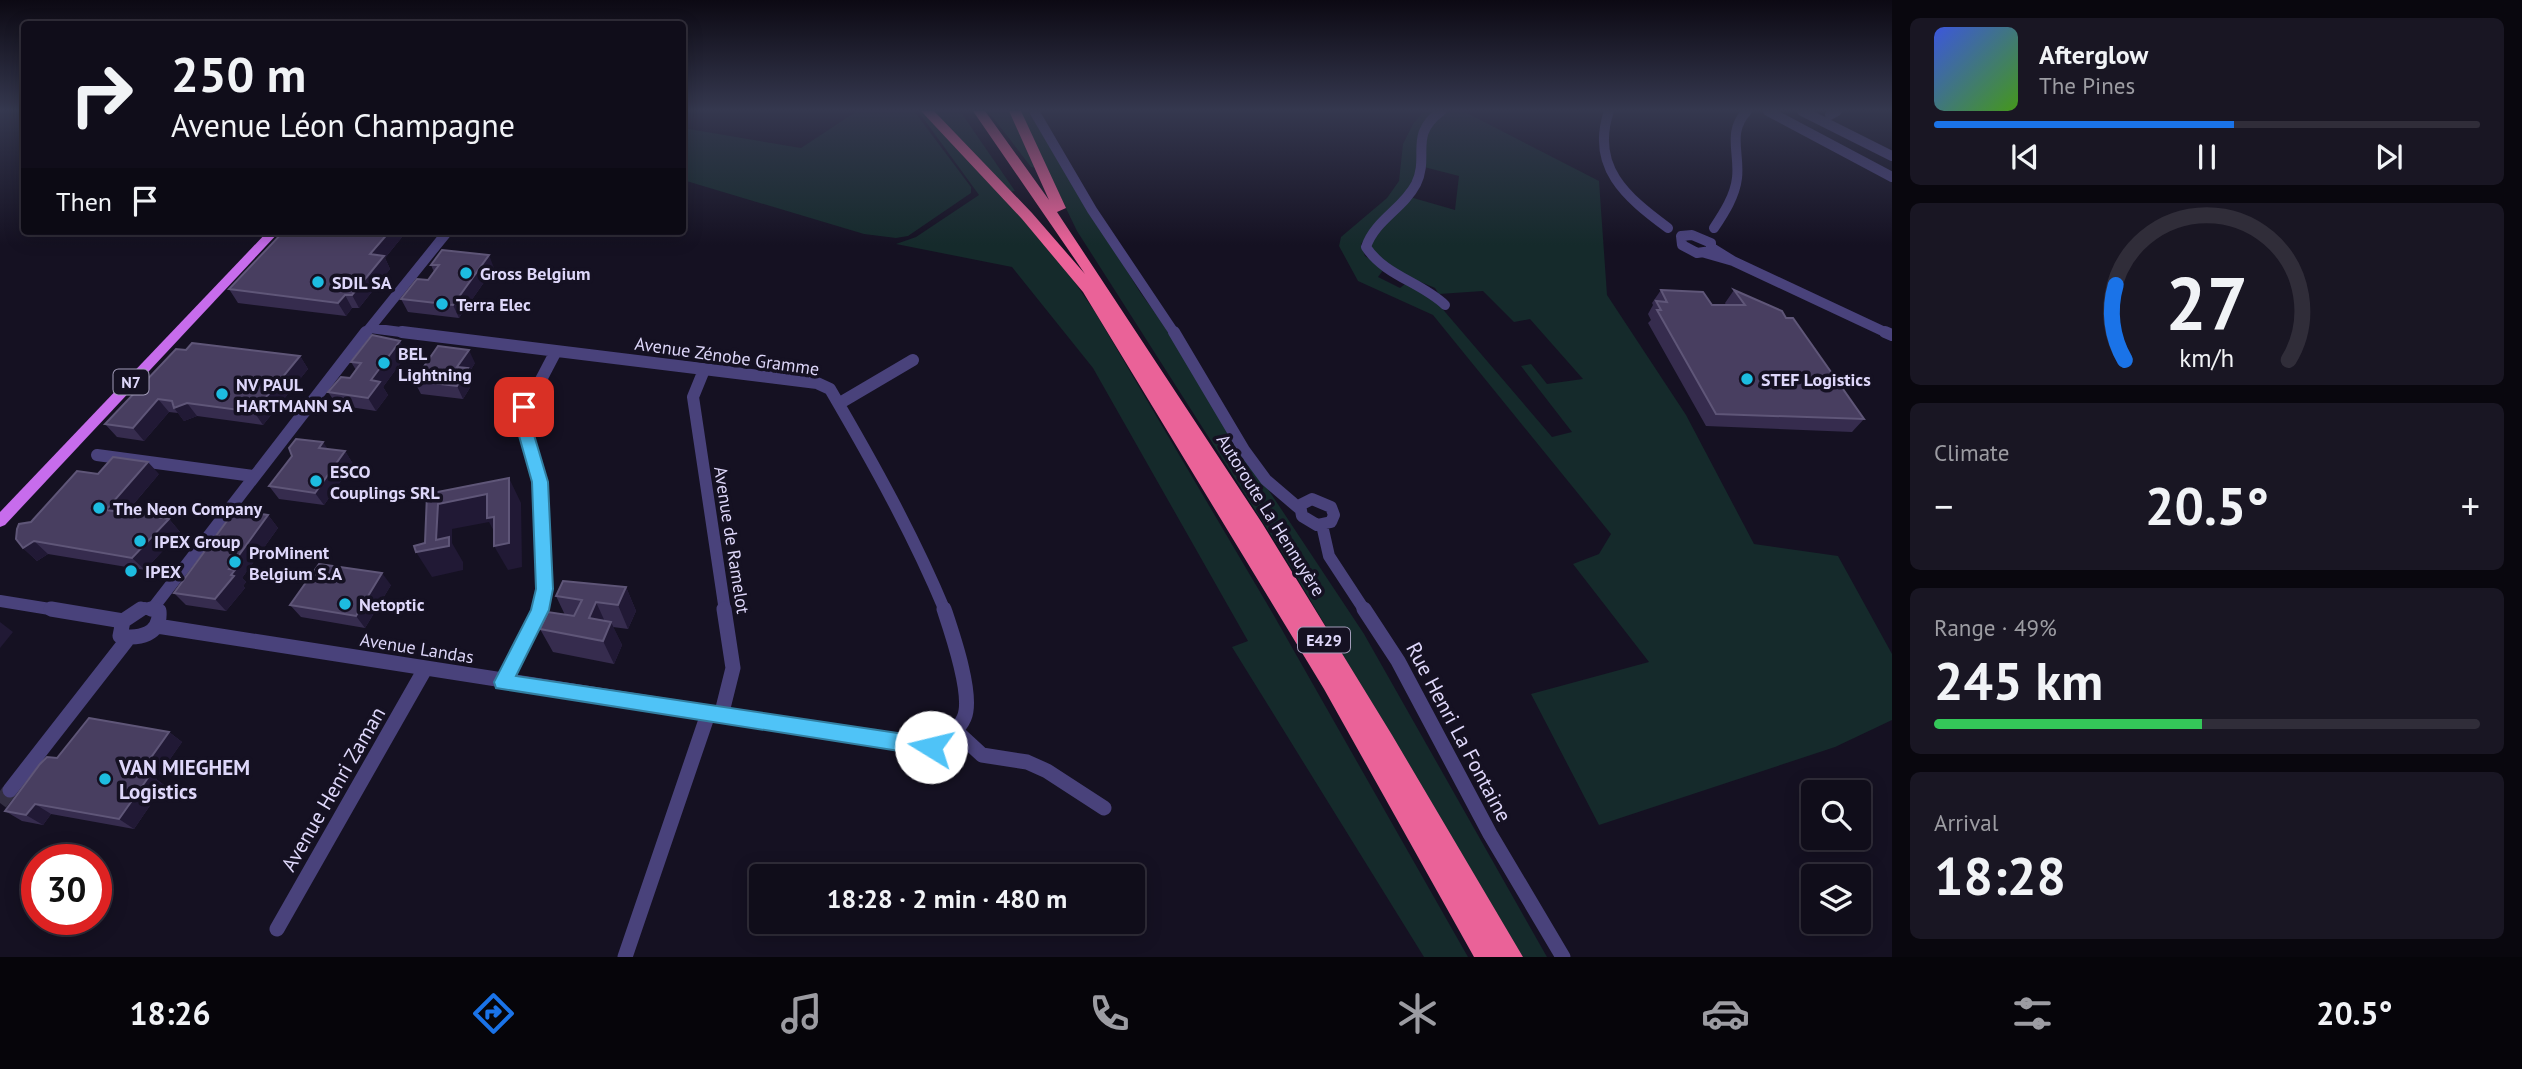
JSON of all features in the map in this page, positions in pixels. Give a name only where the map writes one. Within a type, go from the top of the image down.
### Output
[{"type":"highway","points":[[970,156],[1053,245],[1074,275],[1089,281]]},
{"type":"highway","name":"E429","points":[[999,156],[1089,281]]},
{"type":"highway","name":"E429","points":[[1008,156],[1089,281]]},
{"type":"highway","points":[[1035,156],[1089,281]]},
{"type":"highway","name":"Autoroute La Hennuyère","points":[[1089,281],[1331,683],[1487,957]]},
{"type":"highway","name":"Autoroute La Hennuyère","points":[[1089,281],[1348,678],[1511,957]]},
{"type":"main road","name":"N7","points":[[0,521],[270,235]]},
{"type":"street","points":[[1060,156],[1092,210],[1193,360],[1244,450],[1266,480],[1300,509],[1308,522],[1322,525]]},
{"type":"street","points":[[1419,156],[1415,186],[1371,232],[1366,247],[1379,264],[1429,291],[1445,305]]},
{"type":"street","points":[[1606,156],[1615,180],[1637,206],[1668,228],[1732,261],[1889,332]]},
{"type":"street","points":[[1709,248],[1714,228],[1734,189],[1736,156]]},
{"type":"street","points":[[1852,156],[1892,177]]},
{"type":"street","points":[[1688,237],[1714,228]]},
{"type":"street","points":[[153,608],[253,476],[445,235]]},
{"type":"street","points":[[1688,237],[1689,250],[1709,248]]},
{"type":"street","name":"Avenue Zénobe Gramme","points":[[370,328],[817,383],[830,389],[910,531],[945,611],[968,702],[967,716],[957,732]]},
{"type":"street","points":[[503,682],[540,610],[545,589],[540,482],[522,418],[528,398],[556,351]]},
{"type":"street","points":[[840,403],[912,360]]},
{"type":"street","name":"Avenue de Ramelot","points":[[704,370],[693,397],[733,668],[714,715]]},
{"type":"street","points":[[97,455],[253,476]]},
{"type":"street","name":"Rue Henri La Fontaine","points":[[1300,509],[1303,502],[1312,499],[1327,503],[1333,511],[1333,519],[1322,525],[1329,555],[1398,661],[1490,834],[1563,957]]},
{"type":"street","points":[[0,601],[122,621]]},
{"type":"street","points":[[153,608],[159,611],[161,618],[157,626],[138,639],[127,640],[120,636],[122,621],[137,610],[153,608]]},
{"type":"street","name":"Avenue Landas","points":[[157,626],[931,747],[957,732]]},
{"type":"street","points":[[10,790],[127,640]]},
{"type":"street","name":"Avenue Henri Zaman","points":[[277,929],[425,669]]},
{"type":"street","points":[[625,957],[714,715]]},
{"type":"street","points":[[957,732],[982,755],[1027,762],[1047,771],[1104,808]]},
{"type":"green space","points":[[686,156],[947,156],[971,187],[971,193],[908,236],[896,238],[864,234],[686,181]]},
{"type":"green space","points":[[950,156],[965,156],[1055,253],[1095,312],[1273,614],[1468,957],[1424,957],[1232,647],[1248,641],[1093,368],[1012,267],[896,244],[916,237],[979,195]]},
{"type":"green space","points":[[974,156],[991,156],[1015,191],[1009,192]]},
{"type":"green space","points":[[1022,156],[1032,156],[1038,168],[1031,167]]},
{"type":"green space","points":[[1041,156],[1056,156],[1140,292],[1184,353],[1246,456],[1364,634],[1547,957],[1522,957],[1280,549],[1077,231]]},
{"type":"green space","points":[[1402,156],[1418,156],[1415,182],[1361,244],[1365,256],[1384,269],[1378,277],[1400,288],[1409,281],[1428,292],[1552,437],[1572,432],[1521,366],[1531,364],[1547,384],[1583,379],[1530,319],[1514,322],[1483,291],[1439,294],[1435,288],[1383,262],[1371,246],[1372,237],[1410,197],[1455,210],[1459,176],[1424,167],[1424,156],[1550,156],[1599,181],[1607,295],[1686,415],[1754,544],[1838,556],[1892,654],[1892,720],[1835,747],[1599,825],[1531,694],[1649,662],[1573,564],[1599,554],[1611,534],[1433,315],[1358,281],[1339,246],[1341,237],[1387,198],[1399,181]]},
{"type":"building","name":"SDIL SA","points":[[280,235],[387,235],[370,254],[384,256],[352,295],[345,295],[338,303],[229,289]]},
{"type":"building","points":[[442,250],[489,255],[453,305],[401,299],[417,279],[428,280],[439,265],[431,265]]},
{"type":"building","name":"STEF Logistics","points":[[1661,290],[1703,292],[1712,305],[1745,305],[1734,290],[1782,311],[1786,318],[1793,318],[1864,419],[1716,414],[1657,310],[1661,310],[1656,301],[1667,302]]},
{"type":"building","points":[[372,335],[400,341],[371,380],[380,382],[368,398],[328,392],[341,377],[350,378],[361,363],[351,362]]},
{"type":"building","name":"NV PAUL HARTMANN SA","points":[[192,343],[300,356],[254,412],[187,403],[174,408],[172,401],[158,399],[133,428],[105,424],[176,349],[186,350]]},
{"type":"building","points":[[438,346],[469,350],[457,367],[468,368],[457,386],[414,381]]},
{"type":"building","points":[[296,439],[323,442],[319,448],[345,451],[315,493],[269,486],[292,456],[289,448]]},
{"type":"building","points":[[113,457],[148,462],[106,510],[169,519],[132,558],[34,541],[23,548],[16,539],[19,524],[31,522],[77,471],[98,474]]},
{"type":"building","points":[[509,478],[509,543],[494,546],[494,517],[487,518],[487,494],[438,504],[436,540],[449,537],[449,546],[416,552],[414,546],[425,543],[427,494]]},
{"type":"building","points":[[235,510],[268,515],[229,569],[235,570],[231,575],[234,576],[215,599],[174,593]]},
{"type":"building","points":[[319,564],[382,573],[356,616],[290,605]]},
{"type":"building","points":[[563,581],[626,587],[618,605],[596,602],[589,618],[611,622],[603,641],[540,629],[548,612],[574,616],[582,600],[556,596]]},
{"type":"building","name":"VAN MIEGHEM Logistics","points":[[89,718],[169,732],[140,773],[150,775],[119,819],[35,804],[26,815],[5,811],[40,764],[47,757],[57,758]]},
{"type":"tunnel","points":[[0,803],[10,790]]},
{"type":"place","name":"Gross Belgium","points":[[466,273]]},
{"type":"place","name":"SDIL SA","points":[[318,282]]},
{"type":"place","name":"Terra Elec","points":[[442,304]]},
{"type":"place","name":"BEL Lightning","points":[[384,363]]},
{"type":"place","name":"STEF Logistics","points":[[1747,379]]},
{"type":"place","name":"NV PAUL HARTMANN SA","points":[[222,394]]},
{"type":"place","name":"ESCO Couplings SRL","points":[[316,481]]},
{"type":"place","name":"The Neon Company","points":[[99,508]]},
{"type":"place","name":"IPEX Group","points":[[140,541]]},
{"type":"place","name":"ProMinent Belgium S.A","points":[[235,562]]},
{"type":"place","name":"IPEX","points":[[131,571]]},
{"type":"place","name":"Netoptic","points":[[345,604]]},
{"type":"place","name":"VAN MIEGHEM Logistics","points":[[105,779]]},
{"type":"route","points":[[524,407],[522,418],[528,447],[540,482],[545,589],[540,610],[503,682],[931,747]]}]
